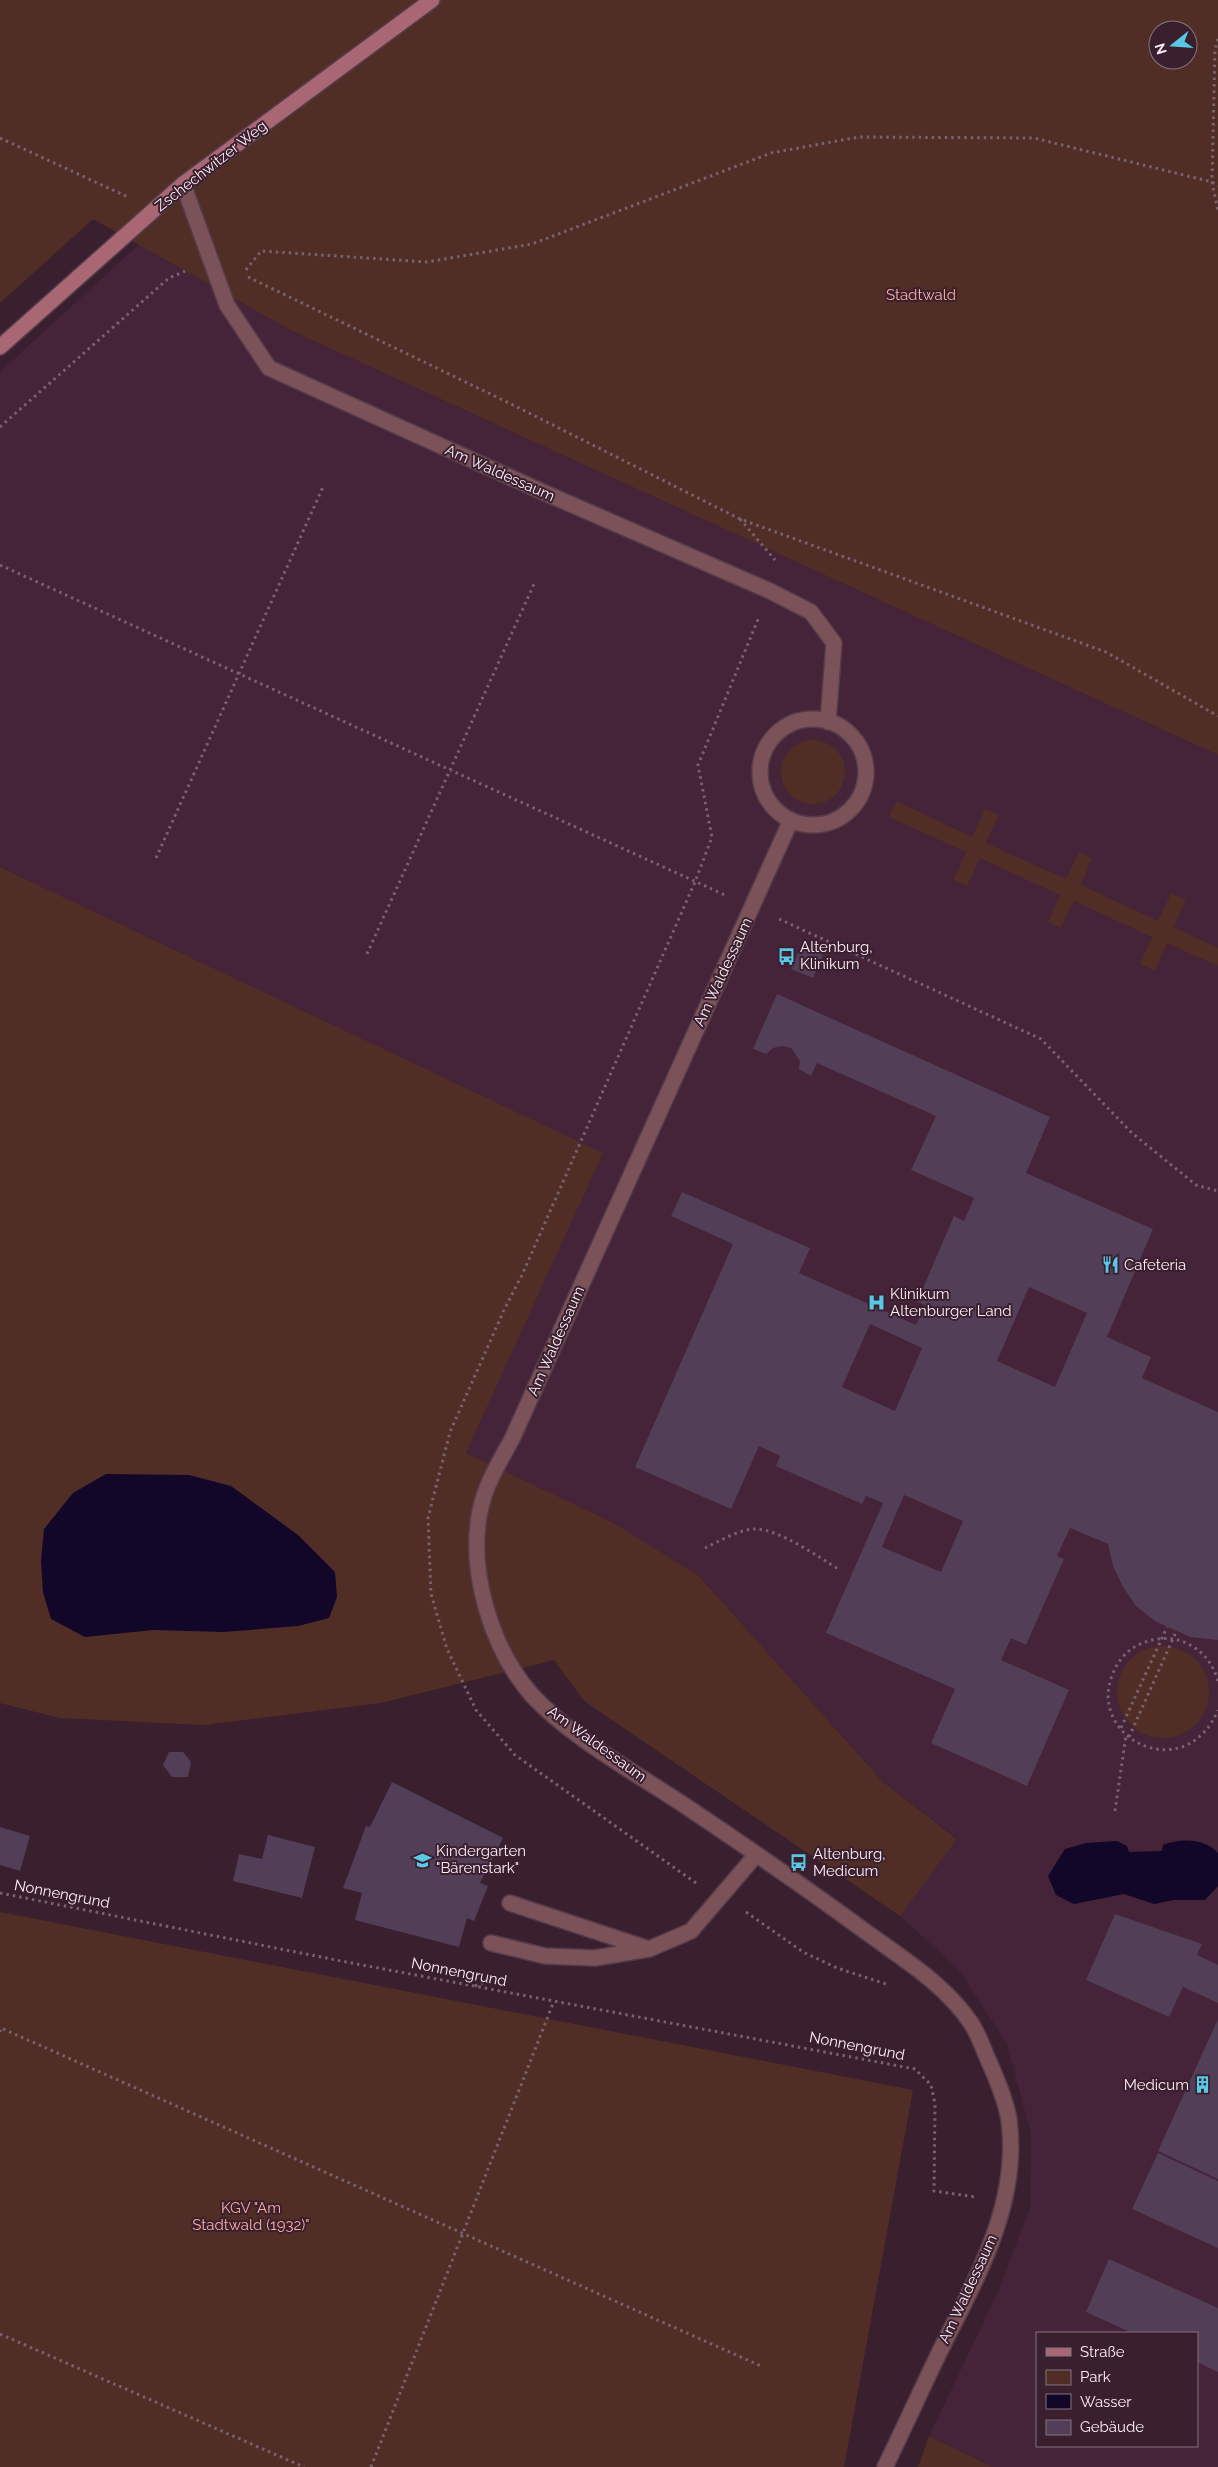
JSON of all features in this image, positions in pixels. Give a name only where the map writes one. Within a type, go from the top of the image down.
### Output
[{"type":"street","name":"Zschechwitzer Weg","points":[[0,347],[183,184],[432,0]]},
{"type":"street","name":"Am Waldessaum","points":[[183,184],[226,305],[269,368],[545,493],[770,591],[811,612],[834,643],[828,722]]},
{"type":"street","points":[[808,719],[828,722],[847,732],[859,748],[865,768],[863,788],[853,806],[837,819],[818,825],[791,820],[779,813],[766,796],[760,777],[762,756],[772,738],[788,725],[808,719]]},
{"type":"street","name":"Am Waldessaum","points":[[791,820],[512,1439],[494,1473],[480,1510],[478,1546],[481,1589],[493,1628],[509,1665],[532,1695],[559,1720],[602,1751],[756,1855],[934,1982],[972,2024],[1001,2089],[1009,2120],[1010,2162],[1003,2210],[988,2254],[885,2467]]},
{"type":"street","points":[[491,1943],[545,1956],[595,1958],[649,1949],[691,1930],[756,1855]]},
{"type":"street","points":[[510,1903],[649,1949]]},
{"type":"path","points":[[1218,39],[1215,50],[1212,182],[1218,211]]},
{"type":"path","points":[[1218,186],[1212,182],[1034,138],[859,136],[771,153],[532,244],[427,262],[261,251],[242,274],[509,403],[740,519],[1106,652],[1218,716]]},
{"type":"path","points":[[0,138],[122,193],[150,214]]},
{"type":"path","points":[[0,427],[169,278],[211,260]]},
{"type":"path","points":[[156,858],[323,487]]},
{"type":"path","points":[[740,519],[781,567],[698,765],[712,837],[695,882],[522,1275],[504,1310],[450,1432],[428,1518],[430,1594],[447,1649],[476,1710],[515,1755],[718,1899],[750,1914],[803,1952],[837,1968],[910,1991],[934,1982]]},
{"type":"path","points":[[0,565],[1041,1039],[1132,1133],[1196,1185],[1218,1191]]},
{"type":"path","points":[[367,954],[534,584]]},
{"type":"path","points":[[704,1548],[735,1534],[756,1529],[784,1537],[840,1570]]},
{"type":"path","points":[[1121,1728],[1166,1627]]},
{"type":"path","points":[[1115,1811],[1127,1736],[1176,1632]]},
{"type":"path","points":[[1218,1681],[1214,1669],[1203,1653],[1187,1642],[1168,1638],[1148,1640],[1131,1649],[1118,1663],[1110,1681],[1109,1701],[1114,1720],[1127,1736],[1142,1746],[1161,1751],[1180,1748],[1198,1740],[1211,1726],[1218,1710]]},
{"type":"path","name":"Nonnengrund","points":[[0,1893],[554,2001],[916,2068],[931,2084],[935,2104],[934,2191],[968,2196]]},
{"type":"path","points":[[371,2467],[554,2001]]},
{"type":"path","points":[[0,2032],[2,2028],[761,2366]]},
{"type":"path","points":[[0,2334],[304,2467]]},
{"type":"shaded area","name":"Klinikum Altenburger Land","points":[[139,244],[292,331],[1218,755],[1218,2467],[993,2467],[929,2436],[996,2296],[1030,2208],[1031,2134],[1007,2044],[959,1970],[900,1916],[957,1838],[883,1782],[698,1575],[612,1522],[466,1453],[602,1153],[0,867],[0,372]]},
{"type":"green space","name":"Stadtwald","points":[[0,0],[1218,0],[1218,755],[292,331],[93,219],[0,303]]},
{"type":"green space","points":[[813,740],[831,746],[839,754],[845,772],[839,790],[831,798],[813,804],[795,798],[787,790],[781,772],[787,754],[795,746]]},
{"type":"green space","points":[[896,801],[972,837],[985,809],[999,815],[986,843],[1066,879],[1079,852],[1092,858],[1081,885],[1158,921],[1171,893],[1186,900],[1174,927],[1218,948],[1218,966],[1167,943],[1155,971],[1140,964],[1152,937],[1074,901],[1061,928],[1048,922],[1060,895],[980,858],[967,886],[953,880],[966,852],[889,817]]},
{"type":"green space","points":[[0,867],[603,1153],[466,1453],[612,1522],[698,1575],[883,1782],[957,1839],[900,1916],[584,1701],[554,1660],[381,1703],[203,1725],[60,1718],[0,1703]]},
{"type":"green space","points":[[1163,1646],[1180,1650],[1195,1660],[1205,1675],[1209,1692],[1205,1709],[1195,1724],[1180,1734],[1163,1738],[1146,1734],[1131,1724],[1121,1709],[1117,1692],[1121,1675],[1131,1660],[1146,1650]]},
{"type":"green space","name":"KGV \"Am Stadtwald (1932)\"","points":[[0,1912],[913,2090],[844,2467],[0,2467]]},
{"type":"green space","points":[[929,2436],[993,2467],[918,2467]]},
{"type":"water","points":[[106,1474],[189,1475],[231,1486],[298,1535],[335,1572],[337,1597],[329,1618],[298,1626],[223,1632],[153,1630],[85,1637],[51,1619],[43,1592],[41,1561],[44,1529],[73,1493]]},
{"type":"water","points":[[1184,1840],[1206,1844],[1218,1853],[1218,1886],[1205,1900],[1174,1900],[1154,1904],[1124,1894],[1074,1904],[1056,1895],[1048,1876],[1065,1849],[1086,1843],[1117,1841],[1127,1846],[1129,1852],[1162,1851],[1163,1845]]},
{"type":"building","points":[[801,945],[823,955],[813,978],[791,969]]},
{"type":"building","name":"Klinikum Altenburger Land","points":[[777,994],[1050,1117],[1026,1173],[1153,1229],[1107,1337],[1151,1357],[1142,1378],[1218,1412],[1218,1640],[1190,1637],[1155,1621],[1136,1606],[1123,1587],[1113,1566],[1108,1544],[1070,1528],[1057,1556],[1064,1559],[1026,1645],[1011,1638],[1001,1660],[1069,1690],[1027,1786],[931,1743],[955,1689],[826,1633],[883,1503],[866,1496],[862,1504],[776,1466],[780,1456],[759,1446],[731,1509],[635,1467],[733,1244],[671,1216],[682,1192],[810,1248],[799,1273],[916,1325],[925,1305],[917,1302],[954,1216],[964,1221],[974,1198],[911,1170],[936,1116],[817,1063],[811,1076],[799,1069],[800,1061],[791,1048],[782,1046],[773,1048],[766,1054],[753,1049]],"holes":[[[1029,1287],[1087,1313],[1055,1387],[997,1361]],[[870,1324],[922,1348],[895,1411],[842,1387]],[[904,1495],[963,1521],[941,1572],[882,1547]]]},
{"type":"building","points":[[169,1752],[183,1752],[191,1762],[188,1777],[172,1777],[163,1765]]},
{"type":"building","name":"Kindergarten \"Bärenstark\"","points":[[392,1782],[503,1838],[480,1883],[488,1886],[474,1921],[467,1918],[459,1947],[355,1920],[362,1893],[343,1888],[366,1826],[370,1827]]},
{"type":"building","points":[[0,1827],[30,1836],[20,1871],[0,1865]]},
{"type":"building","points":[[268,1835],[315,1847],[302,1898],[233,1881],[239,1854],[262,1859]]},
{"type":"building","points":[[1115,1914],[1202,1944],[1197,1955],[1218,1965],[1218,2003],[1183,1987],[1169,2017],[1086,1980]]},
{"type":"building","name":"Medicum","points":[[1218,2019],[1218,2179],[1158,2151]]},
{"type":"building","points":[[1158,2153],[1218,2181],[1218,2248],[1132,2209]]},
{"type":"building","points":[[1109,2259],[1218,2308],[1218,2372],[1198,2362],[1198,2332],[1130,2332],[1086,2312]]},
{"type":"place","name":"Altenburg, Klinikum","points":[[786,956]]},
{"type":"place","name":"Cafeteria","points":[[1110,1265]]},
{"type":"place","name":"Klinikum Altenburger Land","points":[[876,1303]]},
{"type":"place","name":"Kindergarten \"Bärenstark\"","points":[[422,1860]]},
{"type":"place","name":"Altenburg, Medicum","points":[[799,1863]]},
{"type":"place","name":"Medicum","points":[[1203,2085]]}]
